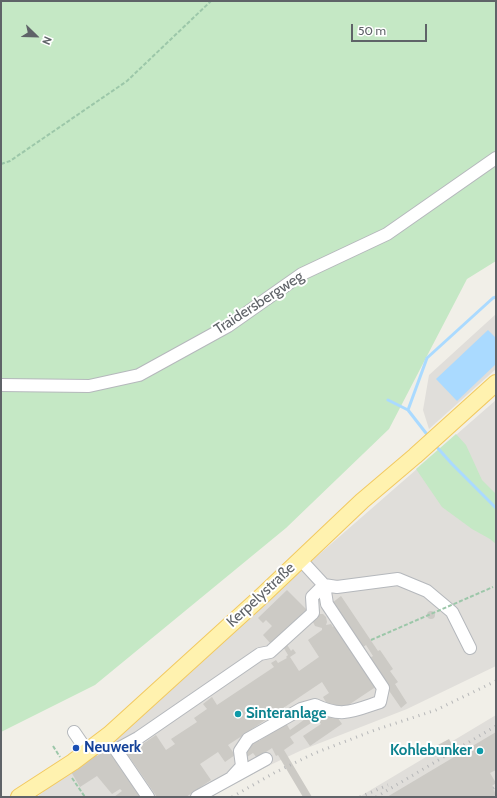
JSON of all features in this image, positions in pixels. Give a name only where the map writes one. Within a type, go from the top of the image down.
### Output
[{"type":"main road","name":"Kerpelystraße","points":[[19,797],[110,734],[362,501],[415,456],[496,383]]},
{"type":"street","name":"Traidersbergweg","points":[[1,385],[89,386],[139,375],[228,326],[302,274],[387,234],[496,158]]},
{"type":"street","points":[[232,777],[242,766],[240,751],[248,739],[301,709],[315,705],[326,710],[345,713],[380,702],[383,688],[327,604],[324,585],[300,559]]},
{"type":"street","points":[[324,585],[338,587],[398,579],[427,591],[452,612],[470,648]]},
{"type":"street","points":[[148,797],[116,750],[138,738],[260,654],[270,652],[313,613],[312,597],[324,585]]},
{"type":"street","points":[[74,732],[87,751]]},
{"type":"street","points":[[196,797],[266,759]]},
{"type":"path","points":[[1,164],[10,161],[127,81],[211,1]]},
{"type":"path","points":[[371,640],[493,587]]},
{"type":"shaded area","points":[[496,314],[496,369],[429,429],[423,410],[429,375]]},
{"type":"shaded area","points":[[496,400],[496,666],[407,709],[302,750],[268,766],[211,797],[37,797],[70,770],[101,750],[188,675],[308,564]]},
{"type":"shaded area","name":"Kohlebunker","points":[[496,715],[496,797],[359,797],[436,751]]},
{"type":"green space","points":[[1,1],[496,1],[496,261],[467,279],[389,429],[286,528],[95,685],[1,732]]},
{"type":"green space","points":[[456,434],[466,445],[482,480],[496,494],[496,544],[442,507],[416,469]]},
{"type":"water","points":[[488,330],[496,338],[496,364],[457,401],[436,379]]},
{"type":"building","points":[[287,590],[309,612],[271,644],[263,635],[272,626],[266,620],[263,623],[258,618]]},
{"type":"building","name":"Sinteranlage","points":[[341,596],[378,651],[380,650],[393,669],[390,671],[398,682],[395,684],[407,703],[401,708],[383,682],[335,714],[342,724],[310,746],[303,736],[321,724],[317,719],[290,737],[294,743],[284,750],[312,797],[303,797],[278,755],[276,756],[272,748],[257,758],[253,753],[238,763],[235,759],[250,749],[245,734],[228,745],[235,755],[225,762],[218,752],[200,764],[211,780],[186,797],[157,797],[130,758],[118,765],[141,797],[114,797],[122,791],[120,789],[112,794],[97,776],[80,787],[70,770],[96,754],[97,756],[121,742],[128,754],[156,735],[166,750],[175,744],[171,739],[197,722],[194,718],[207,709],[203,704],[212,697],[217,705],[274,667],[271,663],[276,660],[278,663],[287,658],[286,657],[288,655],[282,645],[286,643],[291,651],[293,649],[296,653],[290,657],[299,671],[319,657],[308,640],[322,630],[322,628],[315,626],[313,622],[314,618],[319,614],[323,614],[326,617],[326,625],[331,624],[333,627],[337,625],[382,676],[370,658],[373,656],[366,645],[362,648],[332,603]],"holes":[[[322,682],[329,693],[323,697],[327,704],[310,710],[312,714],[290,730],[286,723],[256,742],[249,731]]]},
{"type":"building","points":[[429,611],[433,611],[435,615],[433,619],[429,619],[427,617],[427,613]]},
{"type":"building","name":"Kohlebunker","points":[[496,732],[496,770],[490,773],[496,783],[492,786],[496,795],[492,797],[387,797]]},
{"type":"building","points":[[449,739],[454,748],[441,755],[436,746]]},
{"type":"waterway","points":[[429,437],[408,410],[427,358],[493,298],[496,297]]},
{"type":"waterway","points":[[388,400],[408,410]]},
{"type":"waterway","points":[[435,445],[496,508]]},
{"type":"railway","points":[[232,797],[274,773],[315,753],[375,730],[436,710],[496,681]]},
{"type":"railway","points":[[376,797],[496,726]]},
{"type":"railway","points":[[360,797],[388,785]]},
{"type":"place","name":"Sinteranlage","points":[[238,714]]},
{"type":"place","name":"Neuwerk","points":[[76,748]]},
{"type":"place","name":"Kohlebunker","points":[[480,751]]}]
